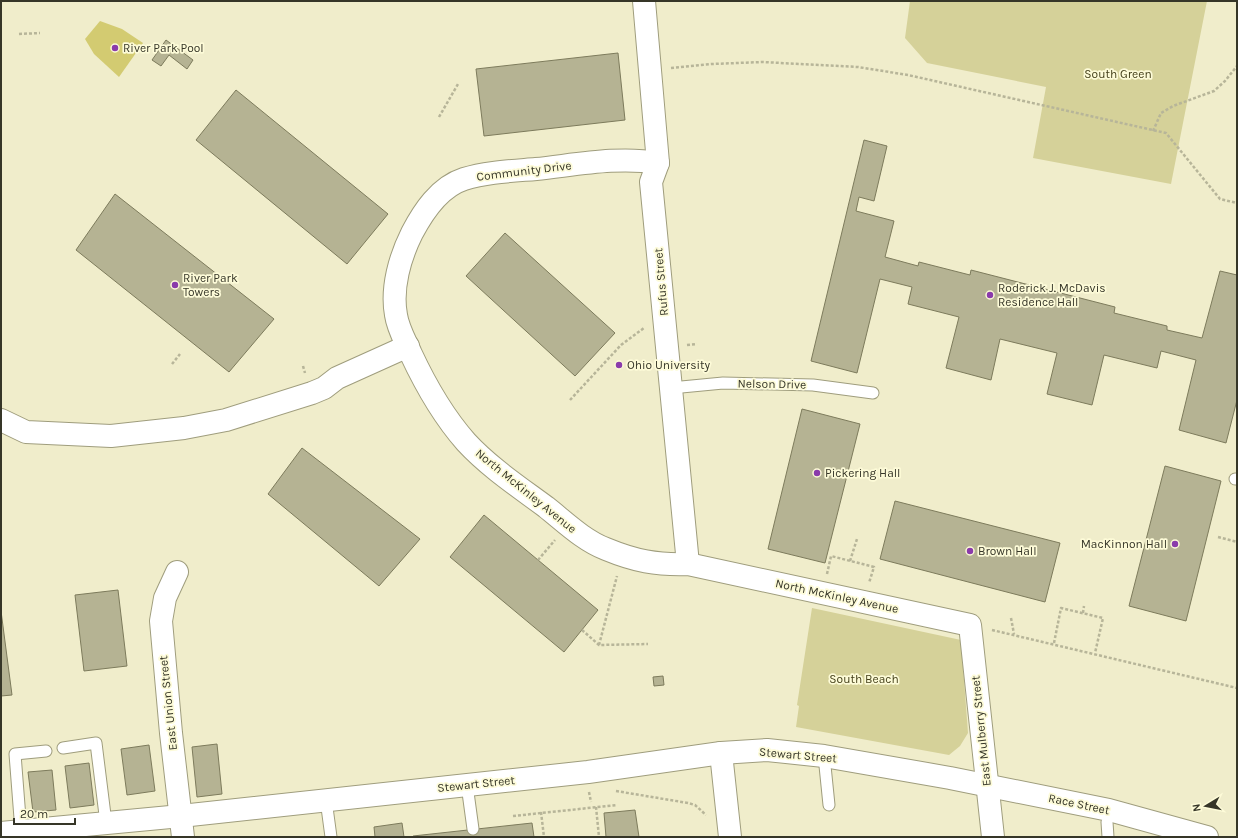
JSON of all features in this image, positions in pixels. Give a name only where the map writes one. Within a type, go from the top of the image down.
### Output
[{"type":"street","name":"Rufus Street","points":[[644,1],[658,163],[652,182],[688,564]]},
{"type":"street","name":"Community Drive","points":[[408,346],[397,323],[395,313],[396,283],[400,264],[416,224],[429,205],[444,190],[464,179],[497,173],[628,160],[658,163]]},
{"type":"street","points":[[1,420],[26,432],[111,436],[184,428],[226,420],[312,393],[324,388],[337,378],[408,346]]},
{"type":"street","name":"North McKinley Avenue","points":[[408,346],[431,391],[466,442],[508,479],[586,539],[601,547],[648,563],[688,564],[970,625]]},
{"type":"street","name":"East Union Street","points":[[178,572],[165,598],[162,621],[182,827]]},
{"type":"street","name":"East Mulberry Street","points":[[970,625],[993,837]]},
{"type":"street","name":"Stewart Street","points":[[11,832],[106,823],[182,827],[326,800],[588,772],[721,753],[767,750],[824,756],[950,778]]},
{"type":"street","points":[[721,753],[730,837]]},
{"type":"street","name":"Race Street","points":[[950,778],[1109,810],[1207,837]]},
{"type":"lane","name":"Nelson Drive","points":[[671,388],[738,383],[813,385],[873,393]]},
{"type":"lane","points":[[63,748],[96,743],[106,823]]},
{"type":"lane","points":[[11,832],[16,754],[46,751]]},
{"type":"lane","points":[[824,756],[829,805]]},
{"type":"lane","points":[[467,785],[473,829]]},
{"type":"lane","points":[[326,800],[331,837]]},
{"type":"lane","points":[[1107,822],[1108,837]]},
{"type":"path","points":[[19,34],[40,33]]},
{"type":"path","points":[[665,69],[712,64],[762,62],[858,67],[908,75],[1166,133],[1220,199],[1237,203]]},
{"type":"path","points":[[1153,131],[1162,113],[1173,106],[1214,91],[1225,81],[1237,66]]},
{"type":"path","points":[[439,117],[458,84]]},
{"type":"path","points":[[570,400],[621,345],[647,326]]},
{"type":"path","points":[[172,364],[180,354]]},
{"type":"path","points":[[538,560],[558,536]]},
{"type":"path","points":[[1218,537],[1237,542]]},
{"type":"path","points":[[850,561],[857,539]]},
{"type":"path","points":[[826,578],[831,556],[874,567],[868,587]]},
{"type":"path","points":[[598,645],[619,570]]},
{"type":"path","points":[[1083,613],[1084,606]]},
{"type":"path","points":[[1054,643],[1061,608],[1083,613],[1104,618],[1096,653]]},
{"type":"path","points":[[1011,618],[1014,634]]},
{"type":"path","points":[[970,625],[1054,643],[1237,688]]},
{"type":"path","points":[[582,630],[598,645],[648,644]]},
{"type":"path","points":[[589,789],[591,802]]},
{"type":"path","points":[[614,790],[688,803],[698,808],[709,819]]},
{"type":"path","points":[[513,816],[618,805]]},
{"type":"path","points":[[596,807],[599,837]]},
{"type":"path","points":[[541,812],[544,837]]},
{"type":"green space","name":"South Green","points":[[910,1],[1207,1],[1171,184],[1033,158],[1046,87],[927,63],[905,38]]},
{"type":"green space","name":"South Beach","points":[[812,608],[961,640],[968,733],[960,746],[949,755],[796,727],[799,706],[797,705]]},
{"type":"shaded area","name":"River Park Pool","points":[[100,21],[122,29],[143,43],[119,77],[94,54],[85,39]]},
{"type":"building","points":[[166,40],[193,60],[187,69],[169,55],[161,66],[152,60]]},
{"type":"building","points":[[618,53],[625,120],[484,136],[476,69]]},
{"type":"building","points":[[236,90],[388,214],[347,264],[196,140]]},
{"type":"building","name":"Roderick J. McDavis Residence Hall","points":[[864,140],[887,146],[874,201],[859,197],[856,211],[894,221],[885,257],[918,266],[919,262],[970,275],[971,270],[1115,307],[1114,313],[1167,326],[1167,330],[1202,338],[1220,271],[1237,275],[1237,400],[1226,443],[1179,430],[1196,360],[1161,351],[1157,368],[1104,355],[1092,405],[1047,394],[1057,353],[1000,339],[991,380],[946,368],[959,317],[908,304],[912,287],[880,279],[857,373],[811,361]]},
{"type":"building","name":"River Park Towers","points":[[115,194],[274,319],[229,372],[76,250]]},
{"type":"building","points":[[505,233],[615,333],[575,376],[466,276]]},
{"type":"building","name":"Pickering Hall","points":[[802,409],[860,424],[825,563],[768,549]]},
{"type":"building","points":[[302,448],[420,539],[379,586],[268,494]]},
{"type":"building","name":"MacKinnon Hall","points":[[1165,466],[1221,481],[1186,621],[1129,606]]},
{"type":"building","name":"Brown Hall","points":[[895,501],[1060,543],[1045,602],[880,559]]},
{"type":"building","points":[[484,515],[598,610],[564,652],[450,557]]},
{"type":"building","points":[[118,590],[127,666],[84,671],[75,595]]},
{"type":"building","points":[[1,611],[12,695],[1,696]]},
{"type":"building","points":[[663,676],[664,685],[654,686],[653,677]]},
{"type":"building","points":[[217,744],[222,794],[197,797],[192,747]]},
{"type":"building","points":[[149,745],[155,791],[127,795],[121,749]]},
{"type":"building","points":[[89,763],[94,805],[70,808],[65,766]]},
{"type":"building","points":[[52,770],[56,810],[33,812],[28,772]]},
{"type":"building","points":[[635,810],[639,837],[606,837],[604,813]]},
{"type":"building","points":[[402,823],[404,837],[375,837],[374,827]]},
{"type":"building","points":[[532,823],[534,837],[413,836]]},
{"type":"place","name":"River Park Pool","points":[[115,48]]},
{"type":"place","name":"River Park Towers","points":[[175,285]]},
{"type":"place","name":"Roderick J. McDavis Residence Hall","points":[[990,295]]},
{"type":"place","name":"Ohio University","points":[[619,365]]},
{"type":"place","name":"Pickering Hall","points":[[817,473]]},
{"type":"place","name":"MacKinnon Hall","points":[[1175,544]]},
{"type":"place","name":"Brown Hall","points":[[970,551]]}]
